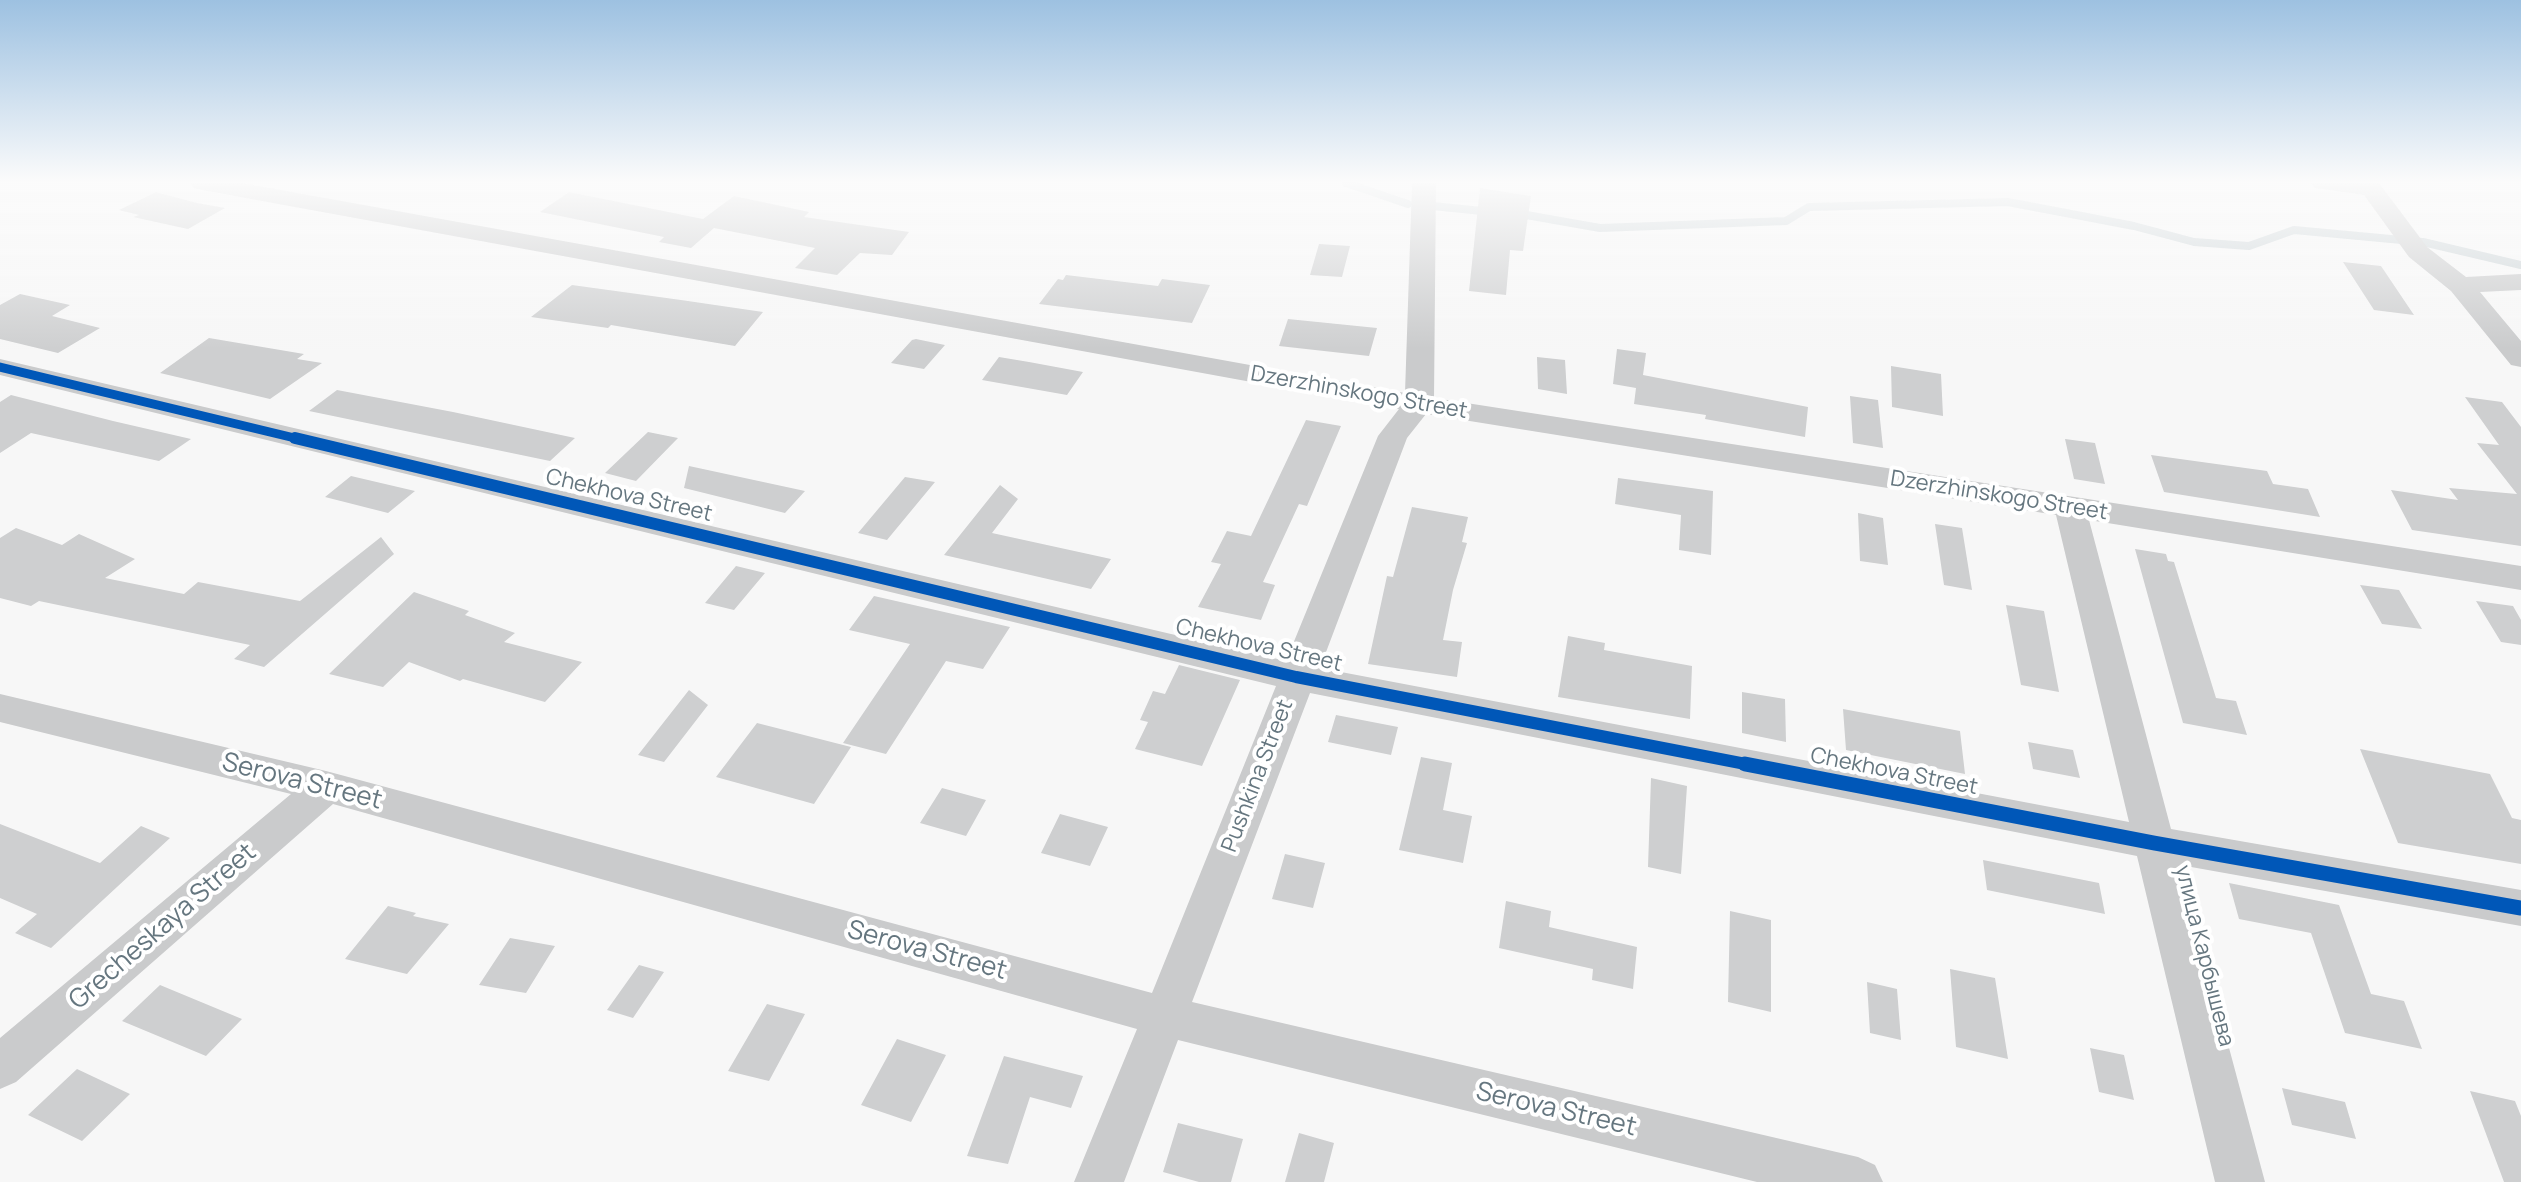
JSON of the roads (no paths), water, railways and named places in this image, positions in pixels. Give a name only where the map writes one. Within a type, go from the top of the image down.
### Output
[{"type":"street","name":"Dzerzhinskogo Street","points":[[506,238],[1419,404],[2521,578]]},
{"type":"street","points":[[1419,404],[1423,238]]},
{"type":"street","points":[[2407,238],[2460,285],[2521,359]]},
{"type":"street","points":[[2460,285],[2521,282]]},
{"type":"street","name":"Chekhova Street","points":[[0,367],[1296,677],[2154,843],[2521,908]]},
{"type":"street","name":"Pushkina Street","points":[[1099,1182],[1393,436],[1419,404]]},
{"type":"street","name":"улица Карбышева","points":[[2070,508],[2240,1182]]},
{"type":"street","name":"Serova Street","points":[[0,708],[326,787],[1166,1017],[1858,1182]]},
{"type":"street","name":"Grecheskaya Street","points":[[0,1067],[326,787]]},
{"type":"waterway","points":[[2180,238],[2249,246],[2271,238]]},
{"type":"waterway","points":[[2382,238],[2423,242],[2521,265]]}]
